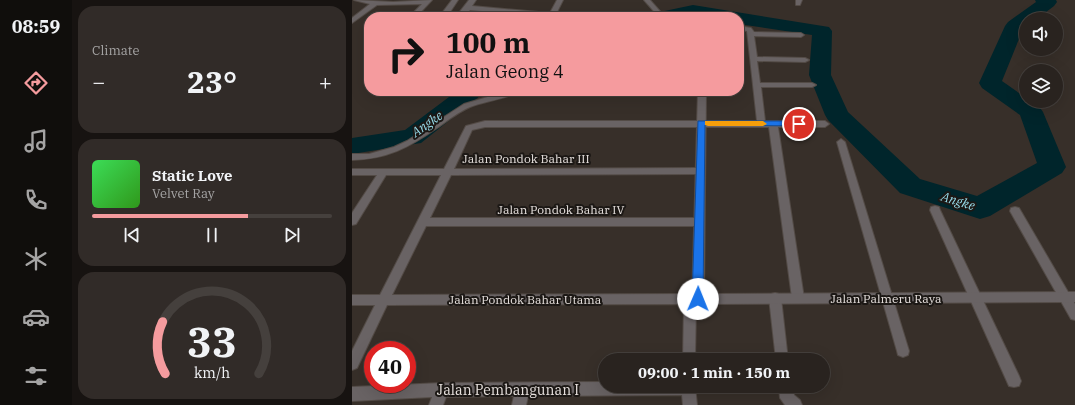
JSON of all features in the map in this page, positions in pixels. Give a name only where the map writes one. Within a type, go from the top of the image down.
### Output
[{"type":"street","points":[[357,0],[408,3],[422,3],[428,0]]},
{"type":"street","points":[[417,12],[428,0]]},
{"type":"street","points":[[447,12],[455,0]]},
{"type":"street","points":[[464,12],[473,0]]},
{"type":"street","points":[[554,12],[560,0]]},
{"type":"street","points":[[647,0],[656,12]]},
{"type":"street","points":[[352,21],[377,2]]},
{"type":"street","points":[[468,8],[516,12]]},
{"type":"street","points":[[744,28],[749,29],[751,34],[761,124]]},
{"type":"street","points":[[751,34],[801,35]]},
{"type":"street","points":[[754,60],[805,60]]},
{"type":"street","points":[[757,85],[812,85]]},
{"type":"street","points":[[690,353],[699,222],[702,96]]},
{"type":"street","points":[[352,364],[469,128],[485,124],[825,124]]},
{"type":"street","points":[[773,124],[798,298]]},
{"type":"street","points":[[841,142],[903,351]]},
{"type":"street","name":"Jalan Pondok Bahar III","points":[[352,172],[700,171]]},
{"type":"street","points":[[352,221],[384,172]]},
{"type":"street","points":[[935,210],[1014,381]]},
{"type":"street","points":[[1014,211],[1070,297],[1075,315]]},
{"type":"street","name":"Jalan Pondok Bahar IV","points":[[423,222],[699,222]]},
{"type":"street","name":"Jalan Palmeru Raya","points":[[694,299],[1070,297]]},
{"type":"street","points":[[775,298],[781,353]]},
{"type":"street","name":"Jalan Pondok Bahar Utama","points":[[352,300],[694,299]]},
{"type":"street","name":"Jalan Pembangunan I","points":[[352,394],[442,390],[598,389]]},
{"type":"street","points":[[436,405],[442,390]]},
{"type":"street","points":[[519,405],[522,390]]},
{"type":"street","points":[[689,393],[690,405]]},
{"type":"street","points":[[787,393],[787,398],[795,405]]},
{"type":"lane","points":[[352,157],[386,154],[405,146],[461,108],[494,96]]},
{"type":"waterway","name":"Angke","points":[[744,19],[822,31],[820,75],[837,115],[910,186],[980,208],[1052,167],[1031,112],[990,83],[1015,26],[1048,2],[1044,0]]},
{"type":"waterway","name":"Angke","points":[[688,12],[700,12]]},
{"type":"waterway","name":"Angke","points":[[352,146],[412,137],[465,96]]},
{"type":"slow traffic","points":[[708,123],[763,124]]},
{"type":"route","points":[[698,299],[701,123],[799,124]]}]
